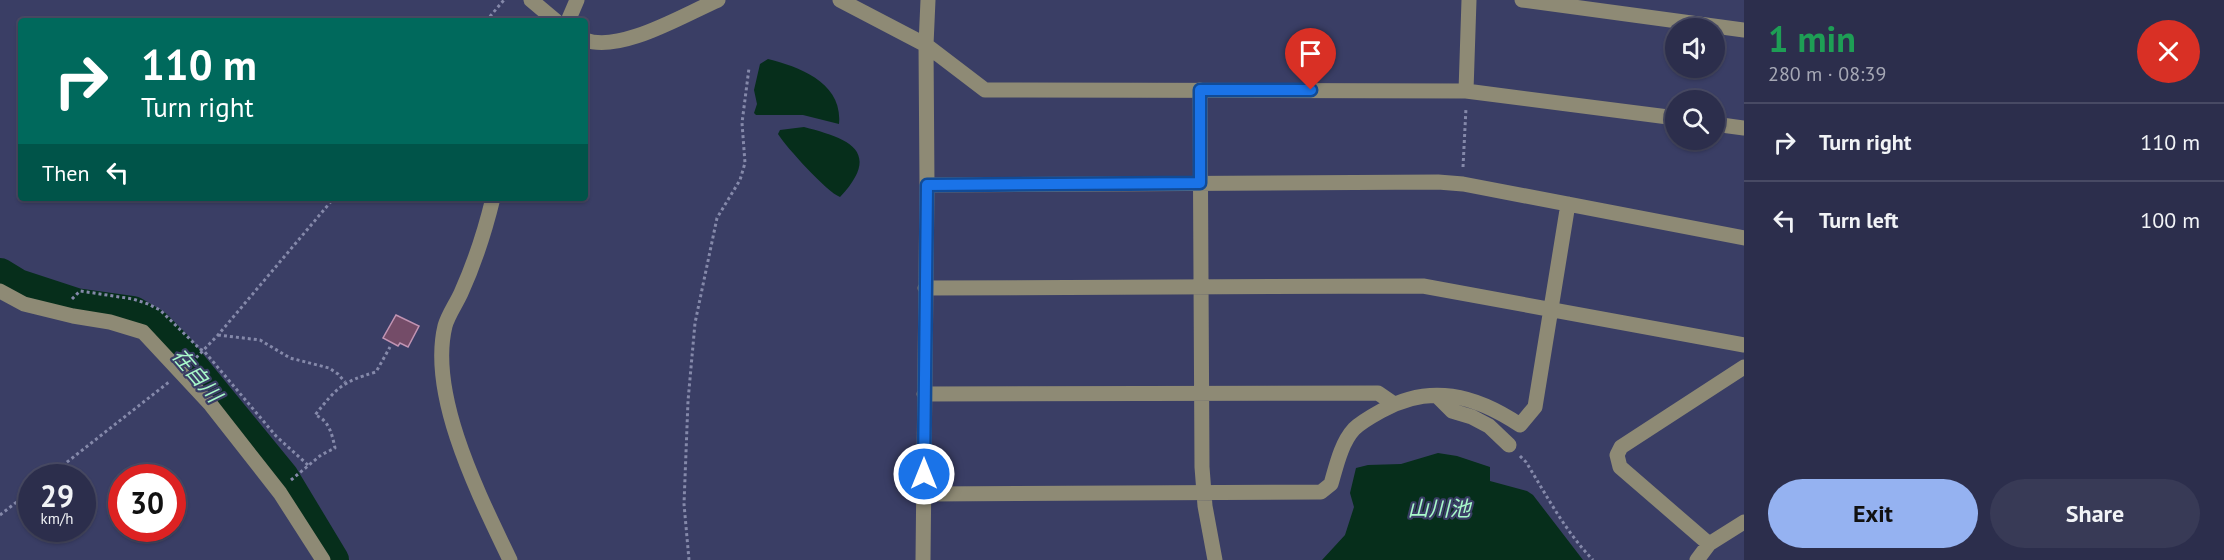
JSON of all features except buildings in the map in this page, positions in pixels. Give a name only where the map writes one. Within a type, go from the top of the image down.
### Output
[{"type":"street","points":[[531,0],[542,16]]},
{"type":"street","points":[[569,18],[577,0]]},
{"type":"street","points":[[840,0],[926,45],[985,90],[1466,91],[1665,117]]},
{"type":"street","points":[[923,560],[928,0]]},
{"type":"street","points":[[1466,91],[1469,0]]},
{"type":"street","points":[[1522,0],[1744,30]]},
{"type":"street","points":[[588,40],[610,44],[630,39],[710,2]]},
{"type":"street","points":[[1200,90],[1203,492],[1215,560]]},
{"type":"street","points":[[1725,125],[1744,128]]},
{"type":"street","points":[[927,185],[1438,182],[1463,184],[1744,238]]},
{"type":"street","points":[[492,201],[483,239],[446,323],[441,350],[450,416],[482,502],[510,560]]},
{"type":"street","points":[[924,494],[1321,492],[1331,484],[1336,466],[1354,429],[1394,404],[1417,397],[1448,396],[1473,400],[1496,409],[1520,425],[1535,406],[1568,204]]},
{"type":"street","points":[[925,288],[1423,286],[1744,345]]},
{"type":"street","points":[[0,291],[24,304],[67,315],[110,322],[143,332],[211,405],[278,490],[323,560]]},
{"type":"street","points":[[1709,544],[1620,467],[1617,455],[1621,447],[1744,367]]},
{"type":"street","points":[[924,394],[1378,393],[1394,404]]},
{"type":"street","points":[[1437,396],[1452,411],[1472,417],[1489,426],[1509,445]]},
{"type":"street","points":[[1697,560],[1709,544],[1744,522]]},
{"type":"path","points":[[489,18],[504,0]]},
{"type":"path","points":[[689,560],[684,504],[688,401],[695,322],[717,218],[740,180],[745,163],[742,123],[749,68]]},
{"type":"path","points":[[1463,184],[1466,91]]},
{"type":"path","points":[[65,464],[181,373],[204,351],[331,201]]},
{"type":"path","points":[[67,315],[73,296],[80,291],[133,299],[160,310],[204,351],[276,436],[309,466]]},
{"type":"path","points":[[218,335],[260,340],[290,357],[329,368],[345,382]]},
{"type":"path","points":[[278,490],[321,455],[335,448],[332,432],[323,418],[315,415],[345,382],[376,372],[390,347]]},
{"type":"path","points":[[1509,445],[1526,462],[1555,512],[1593,560]]},
{"type":"path","points":[[0,515],[18,501]]},
{"type":"water","points":[[768,59],[806,72],[827,88],[838,110],[839,124],[803,115],[756,115],[754,113],[757,104],[754,90],[760,64]]},
{"type":"water","points":[[804,127],[834,136],[845,142],[854,149],[859,157],[859,168],[853,181],[840,197],[807,168],[778,134],[780,130]]},
{"type":"water","name":"山川池","points":[[1438,453],[1457,456],[1490,467],[1490,481],[1527,491],[1533,495],[1583,560],[1322,560],[1345,535],[1354,507],[1350,493],[1356,468],[1368,465],[1401,464]]},
{"type":"waterway","name":"在自川","points":[[0,274],[18,285],[76,304],[133,312],[155,325],[174,344],[283,477],[333,560]]},
{"type":"route","points":[[924,474],[927,185],[1200,183],[1200,90],[1311,90]]}]
